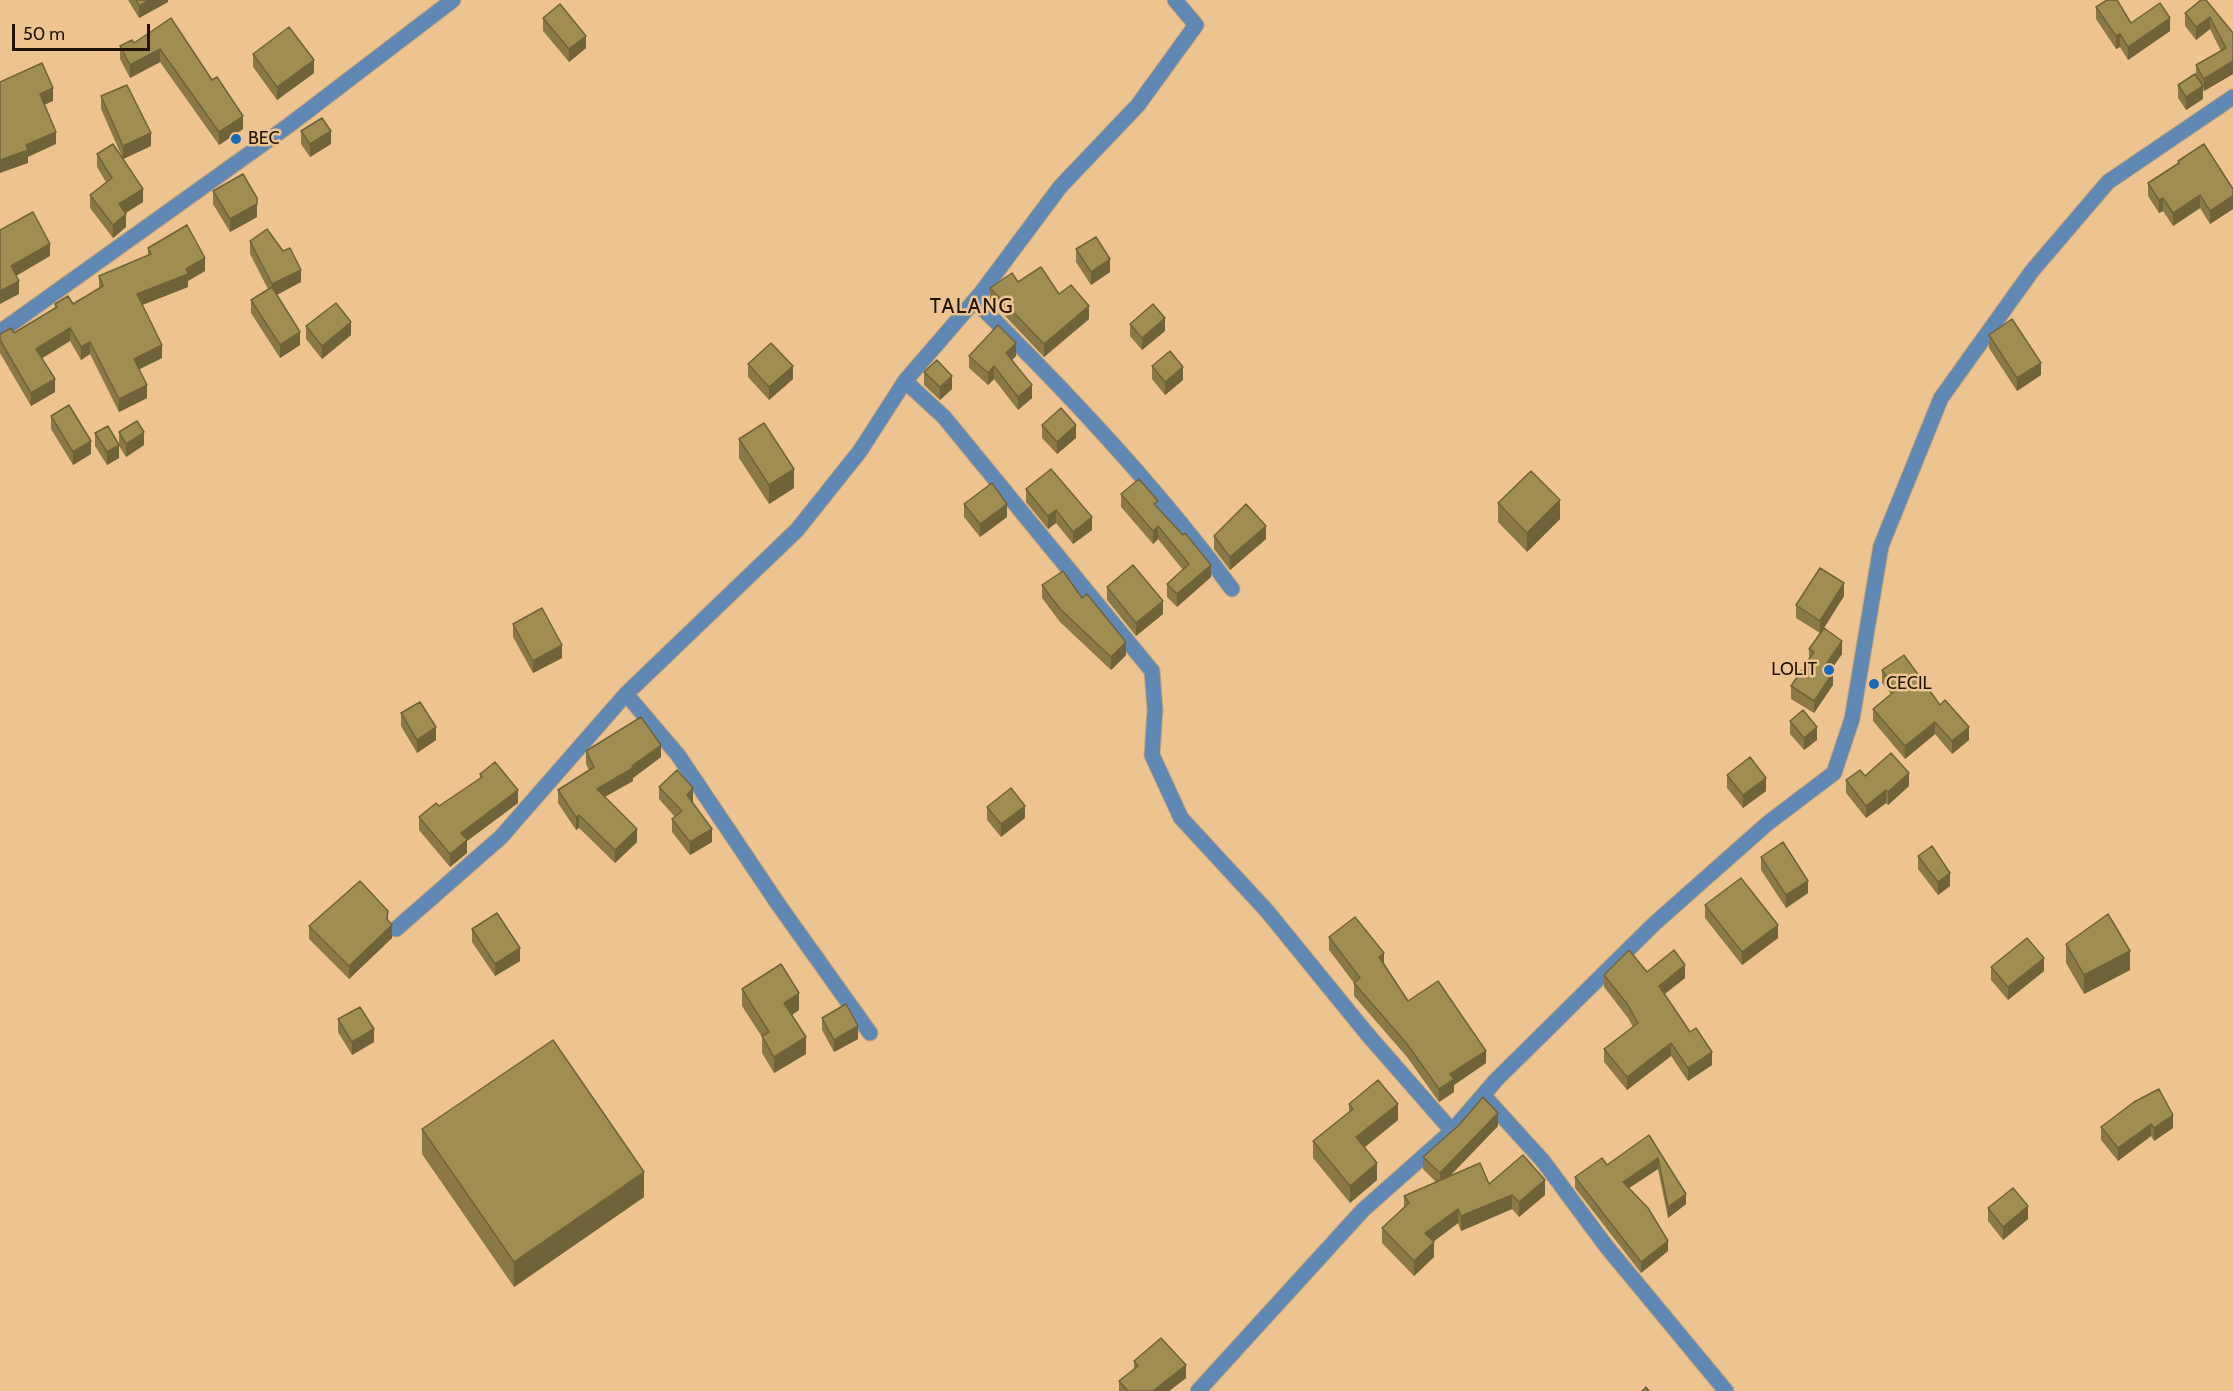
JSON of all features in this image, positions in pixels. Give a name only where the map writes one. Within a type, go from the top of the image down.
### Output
[{"type":"street","points":[[0,332],[288,126],[453,0]]},
{"type":"street","points":[[396,929],[501,837],[626,694],[797,530],[860,451],[905,381],[975,301],[1059,187],[1138,105],[1196,25],[1175,0]]},
{"type":"street","points":[[1198,1391],[1363,1210],[1452,1131],[1483,1095],[1654,924],[1768,823],[1834,773],[1852,719],[1881,546],[1941,398],[2032,271],[2108,182],[2233,97]]},
{"type":"street","points":[[975,301],[1050,375],[1198,543],[1232,589]]},
{"type":"street","points":[[905,381],[944,417],[1152,671],[1155,710],[1152,755],[1181,818],[1267,911],[1368,1035],[1452,1131]]},
{"type":"street","points":[[626,694],[678,755],[778,904],[870,1033]]},
{"type":"street","points":[[1483,1095],[1543,1161],[1606,1246],[1726,1391]]},
{"type":"building","points":[[136,0],[149,0],[139,6]]},
{"type":"building","points":[[2107,0],[2117,0],[2131,23],[2160,3],[2170,18],[2128,47],[2120,34],[2116,36],[2096,7]]},
{"type":"building","points":[[2201,0],[2206,0],[2233,33],[2233,61],[2204,79],[2196,65],[2226,48],[2210,17],[2196,27],[2185,13]]},
{"type":"building","points":[[560,4],[586,36],[569,49],[543,18]]},
{"type":"building","points":[[171,18],[212,80],[217,77],[243,116],[219,132],[160,49],[130,65],[120,46],[132,40],[134,43]]},
{"type":"building","points":[[289,27],[314,60],[277,87],[253,54]]},
{"type":"building","points":[[42,63],[53,88],[40,94],[56,132],[26,145],[28,150],[0,160],[0,82]]},
{"type":"building","points":[[2195,74],[2203,86],[2186,97],[2178,85]]},
{"type":"building","points":[[127,85],[151,133],[123,146],[101,96]]},
{"type":"building","points":[[322,118],[331,131],[310,144],[301,131]]},
{"type":"building","points":[[113,144],[143,189],[119,204],[126,214],[113,225],[90,195],[112,178],[97,154]]},
{"type":"building","points":[[2204,144],[2233,189],[2233,196],[2210,211],[2200,195],[2173,213],[2163,198],[2159,200],[2148,183]]},
{"type":"building","points":[[243,174],[257,198],[257,204],[230,219],[213,191]]},
{"type":"building","points":[[33,212],[50,244],[11,266],[19,281],[0,291],[0,230]]},
{"type":"building","points":[[187,225],[205,258],[186,269],[188,274],[137,294],[162,345],[134,359],[147,385],[119,399],[90,342],[81,347],[70,328],[36,349],[55,379],[31,393],[0,340],[0,334],[11,328],[14,333],[57,307],[55,304],[68,296],[73,304],[103,286],[99,276],[151,254],[148,248]]},
{"type":"building","points":[[267,229],[283,251],[290,248],[301,270],[272,284],[250,241]]},
{"type":"building","points":[[1096,237],[1110,259],[1091,272],[1076,249]]},
{"type":"building","points":[[1041,267],[1059,294],[1071,285],[1089,306],[1044,344],[990,288],[1012,273],[1018,282]]},
{"type":"building","points":[[272,287],[300,332],[280,345],[251,300]]},
{"type":"building","points":[[336,303],[351,322],[322,346],[306,326]]},
{"type":"building","points":[[1153,304],[1165,318],[1142,338],[1130,324]]},
{"type":"building","points":[[2012,319],[2041,363],[2017,378],[1989,335]]},
{"type":"building","points":[[998,325],[1016,343],[1006,353],[1032,385],[1018,397],[994,366],[988,373],[969,356]]},
{"type":"building","points":[[771,343],[793,366],[769,387],[748,364]]},
{"type":"building","points":[[1170,351],[1183,367],[1165,382],[1152,366]]},
{"type":"building","points":[[937,360],[952,376],[940,387],[924,372]]},
{"type":"building","points":[[69,405],[91,441],[73,452],[51,416]]},
{"type":"building","points":[[1061,408],[1076,425],[1057,442],[1042,425]]},
{"type":"building","points":[[137,421],[144,432],[126,444],[119,432]]},
{"type":"building","points":[[764,423],[794,469],[769,485],[739,439]]},
{"type":"building","points":[[108,426],[119,445],[107,452],[95,433]]},
{"type":"building","points":[[1051,469],[1092,517],[1073,532],[1056,510],[1048,516],[1026,489]]},
{"type":"building","points":[[1531,471],[1560,500],[1527,533],[1498,503]]},
{"type":"building","points":[[1139,479],[1158,501],[1154,504],[1183,535],[1185,533],[1211,565],[1177,594],[1167,584],[1189,564],[1158,526],[1153,531],[1121,494]]},
{"type":"building","points":[[992,483],[1007,504],[980,524],[964,504]]},
{"type":"building","points":[[1246,504],[1266,526],[1230,557],[1214,536]]},
{"type":"building","points":[[1133,565],[1163,601],[1136,623],[1107,587]]},
{"type":"building","points":[[1820,568],[1844,583],[1820,621],[1796,605]]},
{"type":"building","points":[[1063,571],[1082,598],[1087,594],[1126,642],[1111,657],[1060,609],[1042,585]]},
{"type":"building","points":[[542,608],[562,645],[533,661],[513,624]]},
{"type":"building","points":[[1824,628],[1842,641],[1824,667],[1833,673],[1814,701],[1791,686],[1814,652],[1809,649]]},
{"type":"building","points":[[1904,655],[1940,705],[1945,700],[1969,727],[1952,741],[1935,722],[1905,746],[1873,709],[1896,690],[1882,670]]},
{"type":"building","points":[[420,702],[436,727],[417,740],[401,713]]},
{"type":"building","points":[[1803,710],[1817,727],[1804,738],[1790,721]]},
{"type":"building","points":[[641,717],[661,745],[632,766],[633,768],[597,789],[637,829],[615,850],[579,815],[576,817],[558,790],[594,767],[586,751]]},
{"type":"building","points":[[1891,753],[1909,773],[1888,792],[1886,790],[1866,806],[1846,780],[1860,770],[1865,776]]},
{"type":"building","points":[[1750,757],[1766,778],[1743,795],[1727,775]]},
{"type":"building","points":[[495,762],[518,790],[461,833],[467,840],[450,854],[419,817],[436,803],[439,806],[482,777],[480,774]]},
{"type":"building","points":[[677,770],[693,788],[687,795],[712,829],[690,842],[672,819],[682,811],[659,787]]},
{"type":"building","points":[[1011,788],[1025,806],[1001,824],[987,807]]},
{"type":"building","points":[[1783,842],[1808,881],[1786,895],[1761,857]]},
{"type":"building","points":[[1932,846],[1950,873],[1938,882],[1918,856]]},
{"type":"building","points":[[1741,878],[1778,925],[1742,952],[1705,905]]},
{"type":"building","points":[[360,881],[388,911],[387,919],[392,925],[349,966],[309,926]]},
{"type":"building","points":[[497,913],[520,948],[495,964],[472,929]]},
{"type":"building","points":[[2108,914],[2130,951],[2084,975],[2066,944]]},
{"type":"building","points":[[1355,917],[1384,953],[1379,957],[1408,1001],[1438,981],[1486,1051],[1450,1074],[1454,1079],[1439,1089],[1407,1044],[1354,983],[1360,978],[1329,937]]},
{"type":"building","points":[[2027,938],[2044,958],[2008,987],[1991,967]]},
{"type":"building","points":[[1629,950],[1647,972],[1674,950],[1685,965],[1659,986],[1690,1032],[1696,1028],[1712,1052],[1688,1068],[1671,1043],[1627,1077],[1604,1049],[1638,1023],[1628,1005],[1604,975]]},
{"type":"building","points":[[781,964],[799,993],[784,1003],[806,1037],[774,1057],[762,1036],[769,1032],[742,989]]},
{"type":"building","points":[[846,1004],[858,1026],[834,1040],[822,1018]]},
{"type":"building","points":[[360,1007],[374,1029],[352,1042],[338,1019]]},
{"type":"building","points":[[553,1040],[644,1172],[514,1262],[422,1129]]},
{"type":"building","points":[[1378,1080],[1398,1104],[1356,1137],[1377,1163],[1350,1186],[1313,1141],[1353,1109],[1349,1104]]},
{"type":"building","points":[[2159,1089],[2173,1115],[2154,1128],[2151,1124],[2118,1148],[2101,1127],[2134,1102]]},
{"type":"building","points":[[1483,1097],[1498,1113],[1440,1173],[1423,1157],[1459,1125]]},
{"type":"building","points":[[1649,1135],[1686,1194],[1668,1207],[1658,1158],[1623,1182],[1648,1208],[1668,1241],[1641,1262],[1575,1177],[1602,1158],[1607,1165]]},
{"type":"building","points":[[1523,1155],[1545,1180],[1519,1202],[1512,1195],[1461,1216],[1458,1209],[1425,1233],[1434,1242],[1414,1261],[1382,1228],[1409,1203],[1404,1196],[1480,1163],[1489,1184]]},
{"type":"building","points":[[2013,1188],[2028,1206],[2003,1227],[1988,1208]]},
{"type":"building","points":[[1161,1338],[1186,1365],[1153,1391],[1128,1391],[1119,1381],[1138,1366],[1134,1361]]},
{"type":"place","name":"BEC","points":[[236,139]]},
{"type":"place","name":"LOLIT","points":[[1829,670]]},
{"type":"place","name":"CECIL","points":[[1874,684]]},
{"type":"district","name":"TALANG","points":[[972,307]]}]
